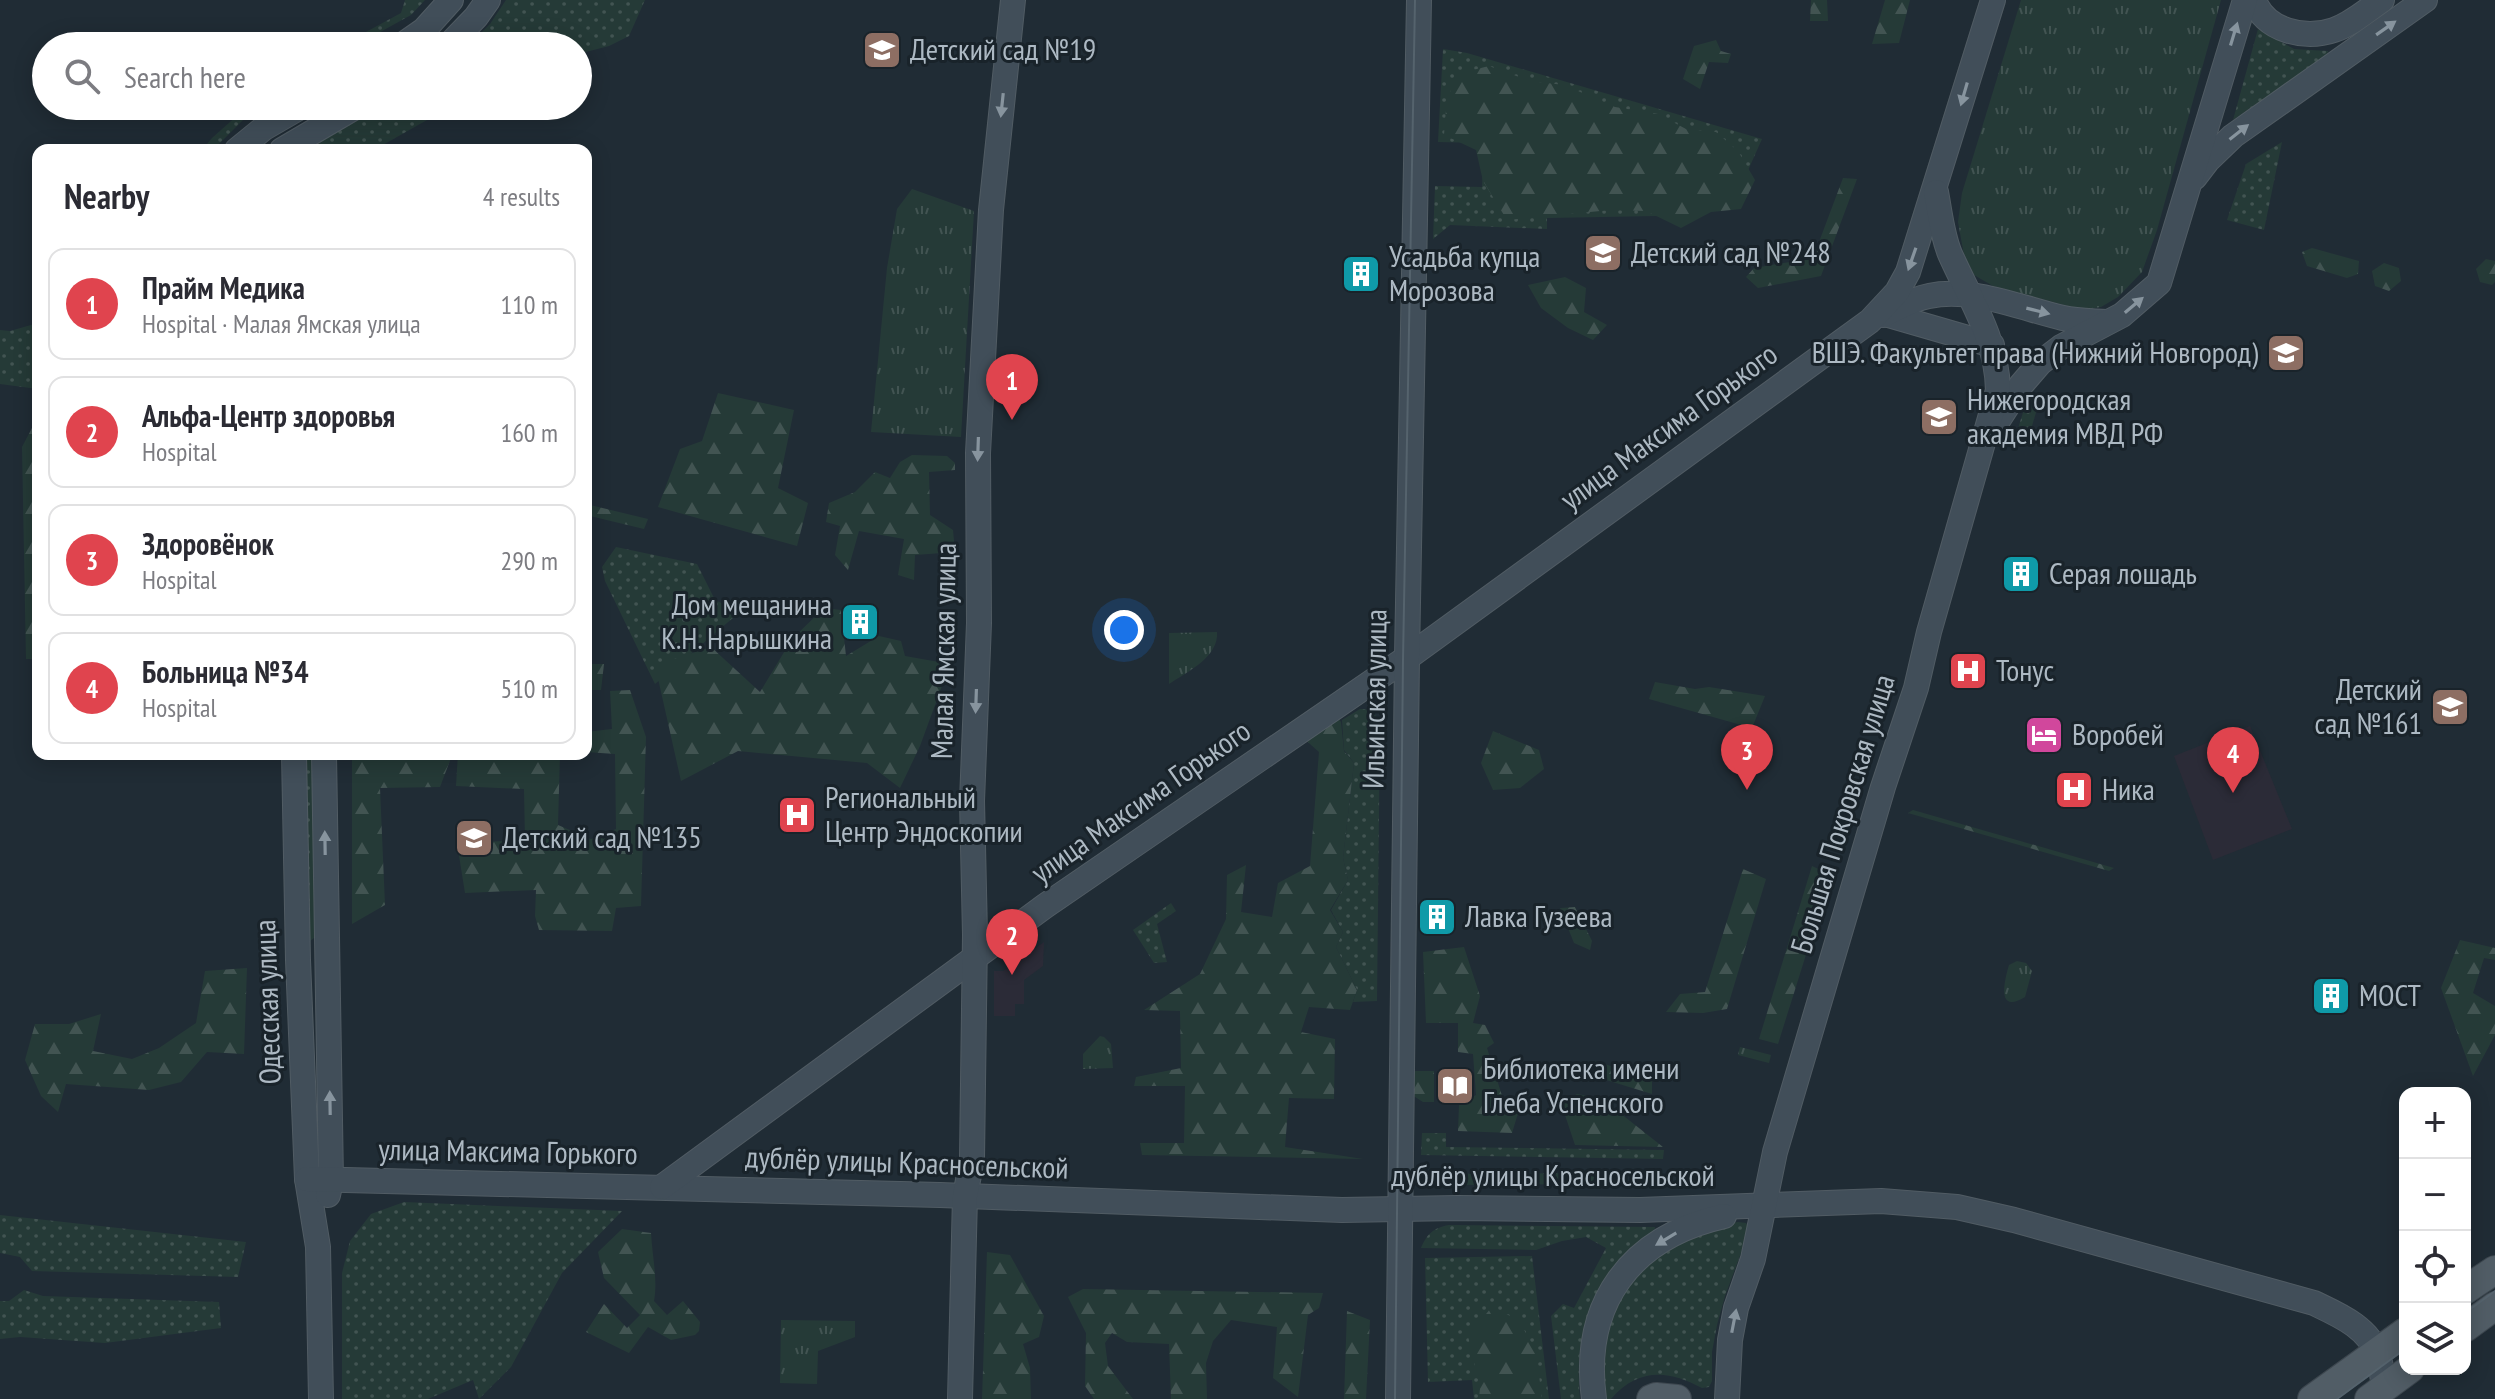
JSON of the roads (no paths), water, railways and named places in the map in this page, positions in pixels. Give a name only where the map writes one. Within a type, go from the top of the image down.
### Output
[{"type":"main road","points":[[421,32],[451,0]]},
{"type":"main road","points":[[462,32],[488,0]]},
{"type":"main road","name":"Малая Ямская улица","points":[[960,1399],[965,1196],[972,1159],[972,801],[979,623],[978,453],[989,235],[1013,0]]},
{"type":"main road","name":"Ильинская улица","points":[[1398,1399],[1419,0]]},
{"type":"main road","points":[[1877,318],[1908,272],[1993,0]]},
{"type":"main road","points":[[1985,440],[2021,385],[2040,363],[2061,347],[2122,315],[2159,283],[2245,0]]},
{"type":"main road","points":[[2254,0],[2265,18],[2278,27],[2311,34],[2333,31],[2382,0]]},
{"type":"main road","points":[[2187,189],[2208,160],[2233,136],[2425,0]]},
{"type":"main road","points":[[244,144],[278,120]]},
{"type":"main road","points":[[292,144],[333,120]]},
{"type":"main road","name":"Большая Покровская улица","points":[[1727,1399],[1730,1340],[1736,1308],[1753,1259],[1775,1152],[1883,787],[1916,688],[1998,390],[1992,345],[1950,253],[1935,186]]},
{"type":"main road","points":[[1877,318],[1904,304],[1930,296],[1972,296],[2067,319],[2106,322]]},
{"type":"main road","points":[[1877,318],[1992,345]]},
{"type":"main road","name":"улица Максима Горького","points":[[319,1180],[662,1187],[1045,906],[1407,657],[1877,318]]},
{"type":"main road","name":"Одесская улица","points":[[294,760],[298,960],[319,1180]]},
{"type":"main road","name":"Одесская улица","points":[[319,1180],[324,760]]},
{"type":"main road","points":[[319,1180],[321,1399]]},
{"type":"main road","name":"дублёр улицы Красносельской","points":[[662,1187],[1342,1210],[1640,1210],[1881,1201],[1957,1207],[2314,1303],[2353,1322],[2377,1352],[2376,1393]]},
{"type":"main road","points":[[1594,1399],[1592,1354],[1595,1329],[1609,1295],[1630,1263],[1666,1237],[1702,1221],[1765,1207]]},
{"type":"main road","points":[[2471,1286],[2495,1270]]},
{"type":"main road","points":[[2471,1324],[2495,1306]]},
{"type":"main road","points":[[2312,1399],[2399,1336]]},
{"type":"main road","points":[[2376,1393],[2402,1375]]},
{"type":"main road","points":[[1651,1399],[1677,1399]]},
{"type":"tram line","points":[[1395,1399],[1403,660],[1415,0]]},
{"type":"tram line","points":[[2471,1309],[2495,1291]]},
{"type":"tram line","points":[[2337,1399],[2399,1353]]},
{"type":"place","name":"Детский сад №19","points":[[882,50]]},
{"type":"place","name":"Детский сад №248","points":[[1603,253]]},
{"type":"place","name":"Усадьба купца Морозова","points":[[1361,274]]},
{"type":"place","name":"ВШЭ. Факультет права (Нижний Новгород)","points":[[2286,353]]},
{"type":"place","name":"Нижегородская академия МВД РФ","points":[[1939,417]]},
{"type":"place","name":"Прайм Медика","points":[[1012,420]]},
{"type":"place","name":"Серая лошадь","points":[[2021,574]]},
{"type":"place","name":"Дом мещанина К.Н. Нарышкина","points":[[860,622]]},
{"type":"place","name":"Тонус","points":[[1968,671]]},
{"type":"place","name":"Детский сад №161","points":[[2450,707]]},
{"type":"place","name":"Воробей","points":[[2044,735]]},
{"type":"place","name":"Здоровёнок","points":[[1747,790]]},
{"type":"place","name":"Ника","points":[[2074,790]]},
{"type":"place","name":"Больница №34","points":[[2233,793]]},
{"type":"place","name":"Региональный Центр Эндоскопии","points":[[797,815]]},
{"type":"place","name":"Детский сад №135","points":[[474,838]]},
{"type":"place","name":"Лавка Гузеева","points":[[1437,917]]},
{"type":"place","name":"Альфа-Центр здоровья","points":[[1012,975]]},
{"type":"place","name":"МОСТ","points":[[2331,996]]},
{"type":"place","name":"Библиотека имени Глеба Успенского","points":[[1455,1086]]}]
